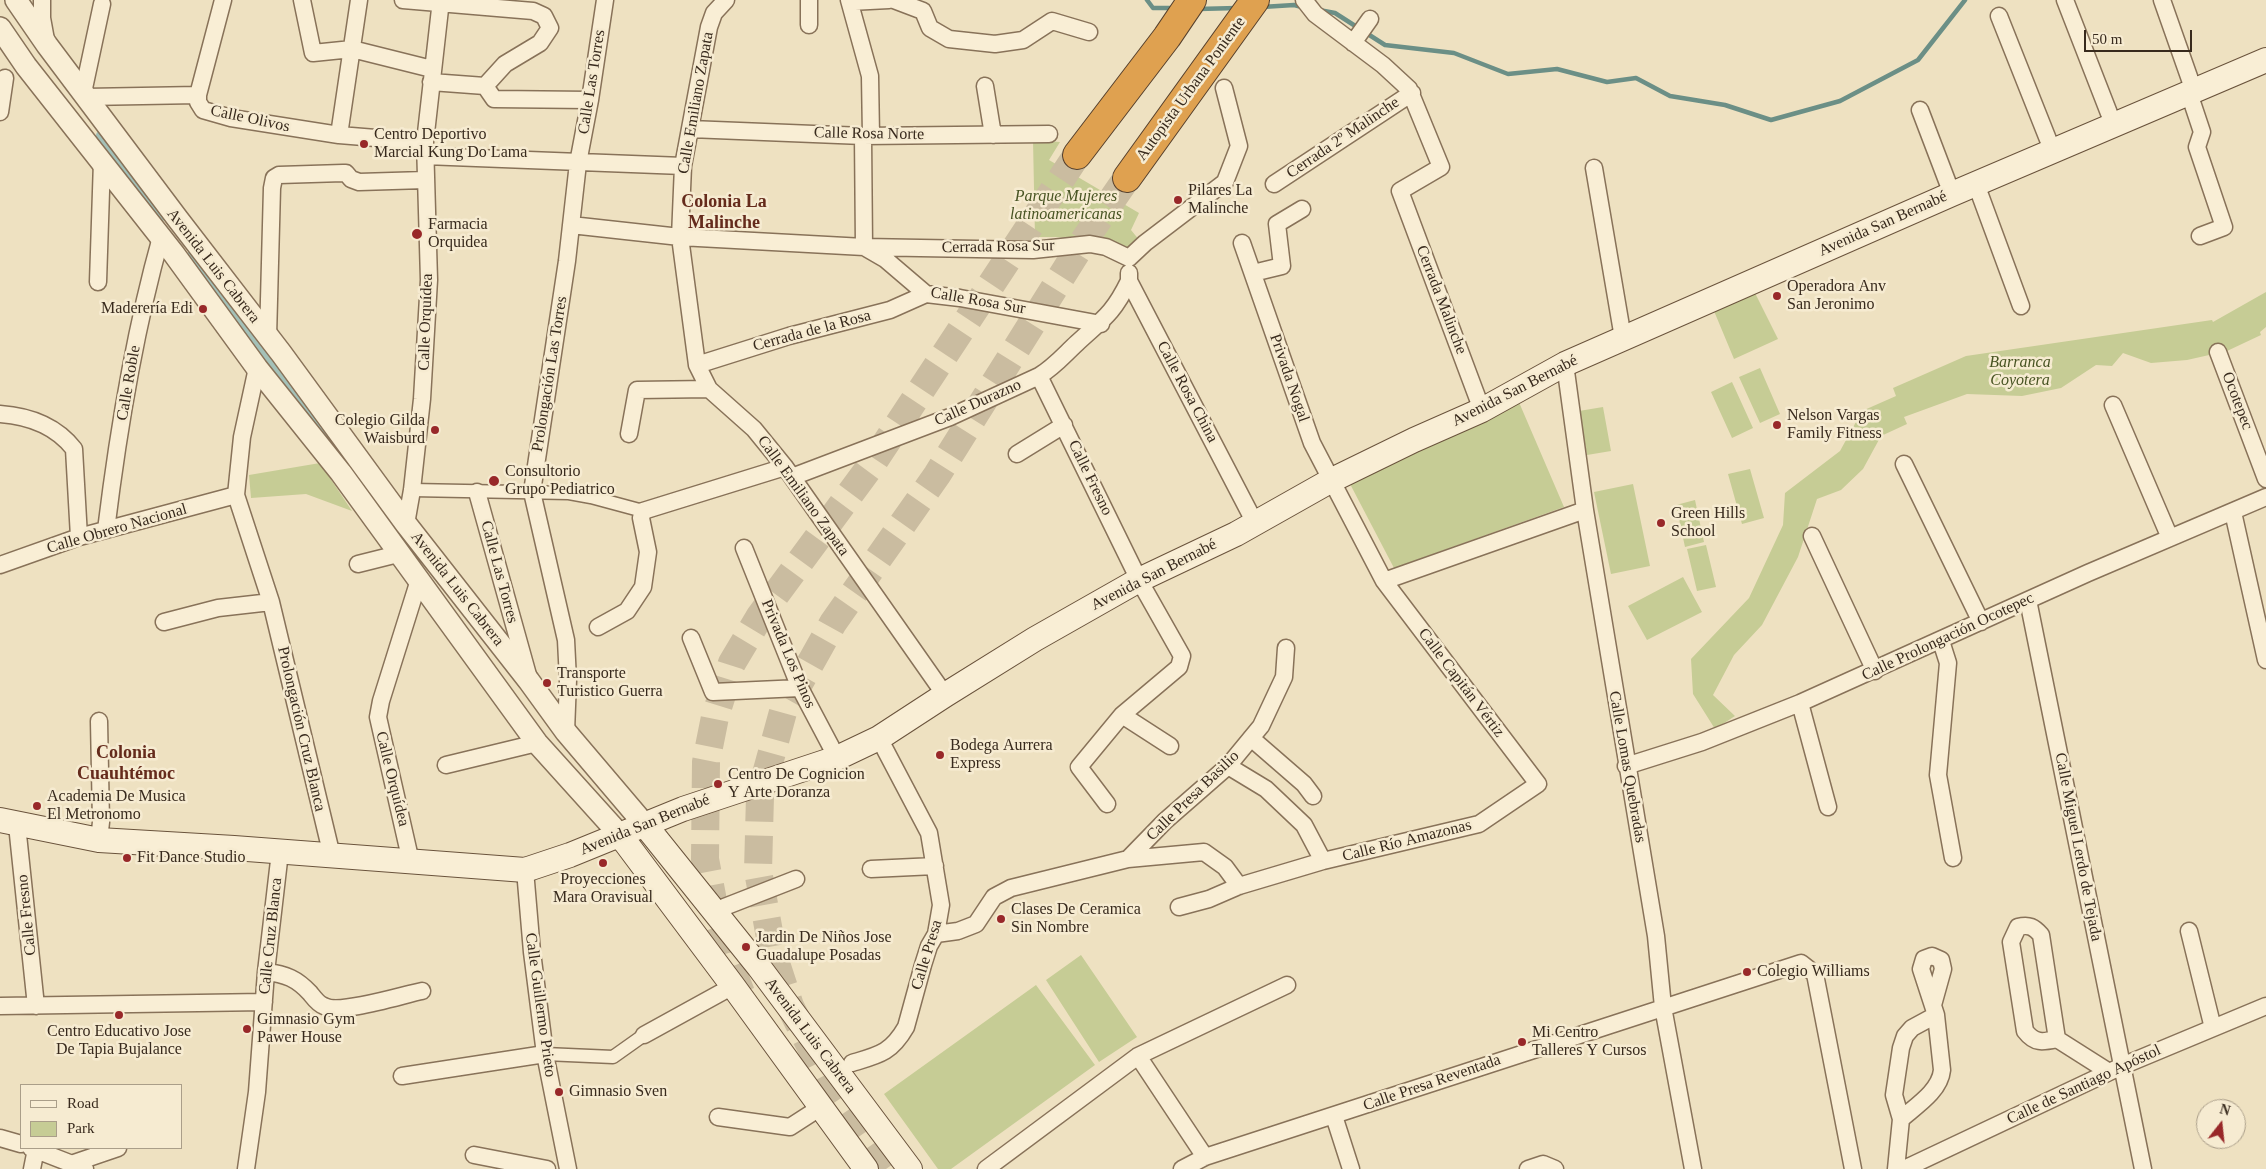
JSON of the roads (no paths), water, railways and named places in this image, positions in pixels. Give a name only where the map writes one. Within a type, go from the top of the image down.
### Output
[{"type":"highway","points":[[1077,155],[1167,37],[1192,0]]},
{"type":"highway","name":"Autopista Urbana Poniente","points":[[1127,178],[1255,0]]},
{"type":"main road","name":"Avenida San Bernabé","points":[[8,822],[99,840],[524,870],[570,855],[683,809],[837,758],[879,738],[1035,639],[1139,580],[1256,522],[1330,481],[1414,440],[1482,410],[1565,364],[1952,194],[2191,92],[2264,66]]},
{"type":"main road","name":"Avenida Luis Cabrera","points":[[645,825],[714,911],[910,1169]]},
{"type":"main road","name":"Avenida Luis Cabrera","points":[[620,835],[866,1169]]},
{"type":"street","name":"Avenida Luis Cabrera","points":[[16,0],[84,95],[196,241],[406,524],[529,681],[566,732],[645,825]]},
{"type":"street","points":[[42,0],[42,18],[47,45]]},
{"type":"street","points":[[198,95],[222,0]]},
{"type":"street","points":[[302,0],[313,53],[352,49],[431,76],[485,86],[494,99],[590,100]]},
{"type":"street","points":[[339,135],[359,0]]},
{"type":"street","points":[[403,0],[533,11],[544,16],[550,28],[540,43],[505,64],[485,86]]},
{"type":"street","name":"Calle Las Torres","points":[[578,163],[590,100],[605,0]]},
{"type":"street","name":"Calle Emiliano Zapata","points":[[726,0],[714,13],[709,27],[683,166],[680,237],[697,365],[709,389],[754,429],[788,472],[945,695]]},
{"type":"street","points":[[809,0],[809,26]]},
{"type":"street","points":[[864,247],[870,76],[850,1],[889,0]]},
{"type":"street","points":[[894,0],[923,11],[930,28],[949,39],[995,44],[1023,40],[1052,21],[1089,32]]},
{"type":"street","points":[[1304,0],[1315,14],[1362,31],[1410,90]]},
{"type":"street","points":[[2065,0],[2114,126]]},
{"type":"street","points":[[2162,0],[2202,132],[2197,147],[2224,227],[2200,236]]},
{"type":"street","name":"Calle Orquídea","points":[[406,524],[412,490],[422,399],[428,314],[424,180],[425,149],[431,76],[441,2]]},
{"type":"street","points":[[84,95],[102,4]]},
{"type":"street","points":[[1999,16],[2054,152]]},
{"type":"street","name":"Avenida Luis Cabrera","points":[[0,28],[26,66],[168,246],[257,368],[340,474],[537,743],[620,835]]},
{"type":"street","points":[[0,112],[2,77],[26,66]]},
{"type":"street","points":[[985,86],[993,135]]},
{"type":"street","points":[[1129,258],[1145,243],[1225,182],[1239,146],[1224,88]]},
{"type":"street","name":"Cerrada 2º Malinche","points":[[1274,184],[1410,90]]},
{"type":"street","name":"Cerrada Malinche","points":[[1410,90],[1441,167],[1400,191],[1482,410]]},
{"type":"street","name":"Calle Olivos","points":[[84,95],[198,95],[198,102],[203,110],[215,114],[425,149],[578,163],[683,166]]},
{"type":"street","points":[[1920,110],[1952,194]]},
{"type":"street","name":"Calle Rosa Norte","points":[[690,129],[867,136],[1049,134]]},
{"type":"street","points":[[98,282],[102,161]]},
{"type":"street","name":"Prolongación Las Torres","points":[[566,732],[568,680],[566,640],[532,492],[571,226],[578,163]]},
{"type":"street","points":[[1594,168],[1623,338]]},
{"type":"street","points":[[268,337],[272,188],[274,178],[279,175],[346,173],[351,179],[359,182],[424,180]]},
{"type":"street","points":[[1976,184],[2022,306]]},
{"type":"street","points":[[1253,272],[1282,266],[1277,224],[1302,209]]},
{"type":"street","points":[[177,218],[168,218],[163,222],[168,246],[181,256],[189,253],[196,241]]},
{"type":"street","name":"Calle Rosa Sur","points":[[571,226],[680,237],[864,247],[885,259],[926,294],[960,298],[1101,324]]},
{"type":"street","name":"Privada Nogal","points":[[1242,243],[1312,443],[1330,481]]},
{"type":"street","name":"Cerrada Rosa Sur","points":[[864,247],[1033,250],[1090,244],[1106,246],[1129,258]]},
{"type":"street","name":"Calle Roble","points":[[106,530],[144,300],[168,246]]},
{"type":"street","name":"Calle Rosa China","points":[[1129,258],[1129,281],[1256,522]]},
{"type":"street","name":"Calle Durazno","points":[[643,511],[788,472],[950,417],[1039,376],[1051,369],[1078,342],[1101,324],[1118,304],[1129,281]]},
{"type":"street","name":"Cerrada de la Rosa","points":[[697,365],[789,336],[890,310],[926,294]]},
{"type":"street","name":"Ocotepec","points":[[2218,352],[2266,479]]},
{"type":"street","name":"Calle Lomas Quebradas","points":[[1565,364],[1585,510],[1626,766],[1656,936],[1663,1007],[1693,1169]]},
{"type":"street","name":"Prolongación Cruz Blanca","points":[[257,368],[244,429],[236,495],[271,602],[332,856]]},
{"type":"street","name":"Calle Fresno","points":[[1039,376],[1139,580],[1180,652],[1182,661],[1179,667],[1122,715]]},
{"type":"street","points":[[629,434],[637,390],[709,389]]},
{"type":"street","points":[[2113,405],[2170,538]]},
{"type":"street","points":[[0,414],[28,418],[40,422],[74,449],[79,537]]},
{"type":"street","points":[[1017,454],[1064,425]]},
{"type":"street","points":[[1904,464],[1981,622]]},
{"type":"street","name":"Calle Capitán Vértiz","points":[[1330,481],[1384,581],[1538,784]]},
{"type":"street","points":[[412,490],[532,492],[591,497],[643,511],[640,518],[648,552],[643,587],[627,611],[598,627]]},
{"type":"street","name":"Calle Las Torres","points":[[477,492],[529,681]]},
{"type":"street","name":"Calle Obrero Nacional","points":[[0,566],[79,537],[236,495]]},
{"type":"street","name":"Calle Prolongación Ocotepec","points":[[1626,766],[1702,742],[1800,703],[1875,671],[2028,600],[2266,497]]},
{"type":"street","points":[[1384,581],[1585,510]]},
{"type":"street","points":[[2233,512],[2266,660]]},
{"type":"street","points":[[1812,536],[1875,671]]},
{"type":"street","name":"Privada Los Pinos","points":[[744,548],[800,688],[837,758]]},
{"type":"street","points":[[358,564],[398,554]]},
{"type":"street","name":"Calle Orquídea","points":[[412,862],[378,717],[381,701],[418,583]]},
{"type":"street","name":"Calle Miguel Lerdo de Tejada","points":[[2028,600],[2116,1069],[2128,1094],[2143,1169]]},
{"type":"street","points":[[164,622],[218,608],[271,602]]},
{"type":"street","points":[[691,638],[713,692],[800,688]]},
{"type":"street","points":[[1940,640],[1948,663],[1938,775],[1952,858]]},
{"type":"street","name":"Calle Presa Basilio","points":[[1128,859],[1165,821],[1228,766],[1261,726],[1284,677],[1286,648]]},
{"type":"street","points":[[1800,703],[1828,807]]},
{"type":"street","points":[[1107,804],[1079,767],[1122,715],[1170,746]]},
{"type":"street","points":[[99,721],[101,822],[99,840]]},
{"type":"street","name":"Calle Presa","points":[[852,1063],[883,1054],[901,1036],[906,1027],[929,946],[936,934],[941,905],[936,866],[929,834],[879,738]]},
{"type":"street","points":[[1251,738],[1304,784],[1313,796]]},
{"type":"street","points":[[446,765],[537,743]]},
{"type":"street","points":[[1228,766],[1266,789],[1304,824],[1324,861]]},
{"type":"street","name":"Calle Río Amazonas","points":[[1179,907],[1208,899],[1240,886],[1324,861],[1479,824],[1538,784]]},
{"type":"street","name":"Calle Fresno","points":[[8,822],[36,1006]]},
{"type":"street","name":"Calle Cruz Blanca","points":[[246,1169],[257,1092],[266,972],[280,852]]},
{"type":"street","name":"Calle Presa Basilio","points":[[936,934],[958,931],[976,924],[994,897],[1011,888],[1128,859],[1204,852],[1225,867],[1240,886]]},
{"type":"street","points":[[871,869],[936,866]]},
{"type":"street","name":"Calle Guillermo Prieto","points":[[524,870],[545,1054],[568,1169]]},
{"type":"street","points":[[714,911],[796,878]]},
{"type":"street","points":[[2057,1039],[2041,935],[2034,928],[2026,925],[2018,928],[2011,942],[2025,1032],[2031,1039],[2040,1042],[2057,1039],[2116,1069]]},
{"type":"street","points":[[2189,931],[2213,1028]]},
{"type":"street","name":"Calle Presa Reventada","points":[[1182,1169],[1206,1157],[1663,1007],[1801,964],[1815,974],[1853,1169]]},
{"type":"street","points":[[266,972],[282,973],[296,980],[318,1003],[330,1009],[352,1007],[422,991]]},
{"type":"street","points":[[986,1169],[1138,1056],[1288,984]]},
{"type":"street","points":[[402,1076],[545,1054],[614,1057],[644,1035],[733,986]]},
{"type":"street","points":[[0,1006],[264,1002]]},
{"type":"street","name":"Calle de Santiago Apóstol","points":[[1904,1169],[2116,1069],[2266,1006]]},
{"type":"street","points":[[1896,1169],[1901,1119],[1894,1095],[1905,1036],[1935,1010],[1942,1079],[1901,1119]]},
{"type":"street","points":[[1138,1056],[1206,1157]]},
{"type":"street","points":[[718,1116],[790,1127],[821,1107]]},
{"type":"street","points":[[1334,1116],[1351,1169]]},
{"type":"street","points":[[0,1138],[20,1144]]},
{"type":"street","points":[[30,1149],[32,1169]]},
{"type":"street","points":[[35,1149],[78,1166],[116,1149]]},
{"type":"street","points":[[474,1155],[547,1169]]},
{"type":"street","points":[[1528,1169],[1543,1164],[1555,1169]]},
{"type":"waterway","points":[[1147,0],[1153,8],[1175,8]]},
{"type":"waterway","points":[[1319,10],[1335,13],[1385,45],[1454,53],[1508,74],[1557,69],[1607,82],[1636,78],[1670,96],[1725,105],[1771,120],[1840,101],[1918,60],[1965,0]]},
{"type":"waterway","points":[[1262,7],[1294,5],[1302,7]]},
{"type":"waterway","points":[[1198,9],[1237,8]]},
{"type":"waterway","points":[[103,137],[160,214]]},
{"type":"waterway","points":[[193,258],[376,499]]},
{"type":"tunnel","points":[[741,993],[726,954],[717,922],[705,859],[706,762],[715,717],[732,663],[760,616],[872,464],[1077,155]]},
{"type":"tunnel","points":[[886,1169],[835,1095],[790,1006],[773,954],[758,871],[760,796],[783,712],[833,623],[937,475],[1085,239],[1127,178]]},
{"type":"place","name":"Centro Deportivo Marcial Kung Do Lama","points":[[364,144]]},
{"type":"place","name":"Pilares La Malinche","points":[[1178,200]]},
{"type":"place","name":"Farmacia Orquidea","points":[[417,234]]},
{"type":"place","name":"Operadora Anv San Jeronimo","points":[[1777,296]]},
{"type":"place","name":"Maderería Edi","points":[[203,309]]},
{"type":"place","name":"Nelson Vargas Family Fitness","points":[[1777,425]]},
{"type":"place","name":"Colegio Gilda Waisburd","points":[[435,430]]},
{"type":"place","name":"Consultorio Grupo Pediatrico","points":[[494,481]]},
{"type":"place","name":"Green Hills School","points":[[1661,523]]},
{"type":"place","name":"Transporte Turistico Guerra","points":[[547,683]]},
{"type":"place","name":"Bodega Aurrera Express","points":[[940,755]]},
{"type":"place","name":"Centro De Cognicion Y Arte Doranza","points":[[718,784]]},
{"type":"place","name":"Academia De Musica El Metronomo","points":[[37,806]]},
{"type":"place","name":"Fit Dance Studio","points":[[127,858]]},
{"type":"place","name":"Proyecciones Mara Oravisual","points":[[603,863]]},
{"type":"place","name":"Clases De Ceramica Sin Nombre","points":[[1001,919]]},
{"type":"place","name":"Jardin De Niños Jose Guadalupe Posadas","points":[[746,947]]},
{"type":"place","name":"Colegio Williams","points":[[1747,972]]},
{"type":"place","name":"Centro Educativo Jose De Tapia Bujalance","points":[[119,1015]]},
{"type":"place","name":"Gimnasio Gym Pawer House","points":[[247,1029]]},
{"type":"place","name":"Mi Centro Talleres Y Cursos","points":[[1522,1042]]},
{"type":"place","name":"Gimnasio Sven","points":[[559,1092]]},
{"type":"district","name":"Colonia La Malinche","points":[[724,212]]},
{"type":"district","name":"Colonia Cuauhtémoc","points":[[126,763]]},
{"type":"park label","name":"Parque Mujeres latinoamericanas","points":[[1066,206]]},
{"type":"park label","name":"Barranca Coyotera","points":[[2020,372]]}]
